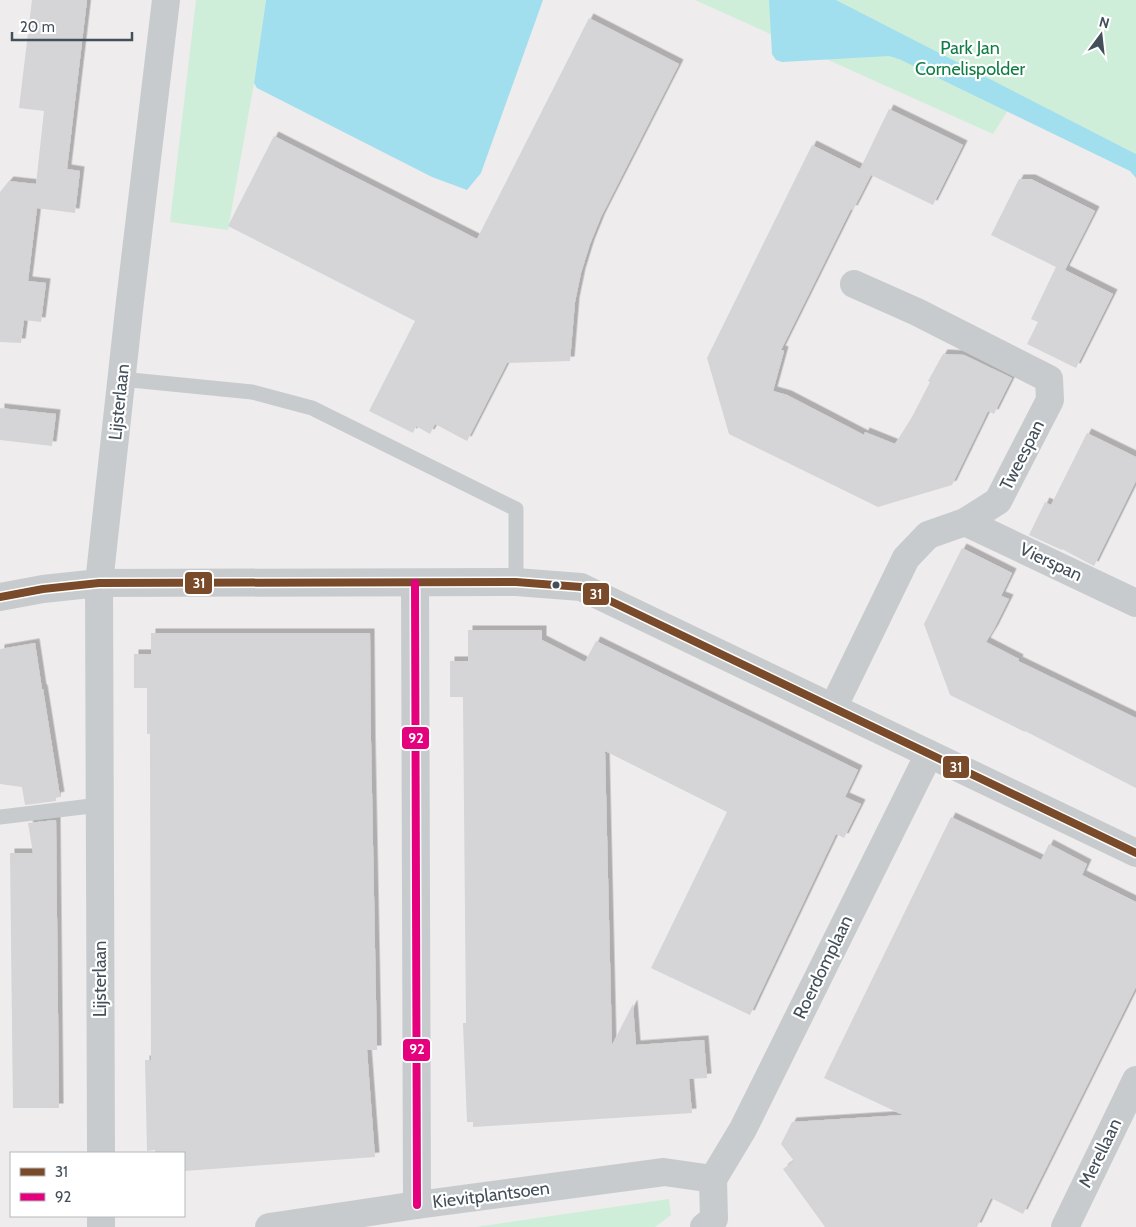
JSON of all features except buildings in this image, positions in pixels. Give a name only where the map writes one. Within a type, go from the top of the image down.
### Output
[{"type":"street","name":"Lijsterlaan","points":[[101,1152],[98,583],[166,0]]},
{"type":"street","name":"Tweespan","points":[[833,708],[906,558],[928,535],[965,522],[998,501],[1050,400],[1049,379],[917,312],[854,284]]},
{"type":"street","name":"Vierspan","points":[[965,522],[1136,603]]},
{"type":"street","points":[[0,597],[42,589],[98,583],[516,582],[581,587],[1136,853]]},
{"type":"street","points":[[415,583],[417,1204]]},
{"type":"street","name":"Roerdomplaan","points":[[713,1179],[743,1129],[929,754]]},
{"type":"street","name":"Merellaan","points":[[1064,1227],[1136,1080]]},
{"type":"street","name":"Kievitplantsoen","points":[[269,1227],[417,1204],[664,1172],[713,1179]]},
{"type":"street","points":[[713,1179],[713,1224]]},
{"type":"lane","points":[[122,379],[252,392],[312,408],[516,509],[516,582]]},
{"type":"lane","points":[[0,817],[99,805]]},
{"type":"green space","points":[[196,0],[266,0],[254,83],[228,230],[170,222]]},
{"type":"green space","name":"Park Jan Cornelispolder","points":[[695,0],[1136,0],[1136,154],[1018,94],[993,134]]},
{"type":"green space","points":[[669,1199],[671,1215],[655,1227],[476,1227]]},
{"type":"water","points":[[266,0],[543,0],[481,173],[467,190],[432,177],[257,88],[254,83]]},
{"type":"water","points":[[769,0],[836,0],[1136,154],[1136,178],[1130,171],[899,59],[889,56],[782,62],[776,60],[772,54]]},
{"type":"transit line","name":"31","points":[[0,597],[43,589],[99,583],[516,582],[581,587],[1136,853]]},
{"type":"transit line","name":"92","points":[[415,583],[417,1205]]}]
